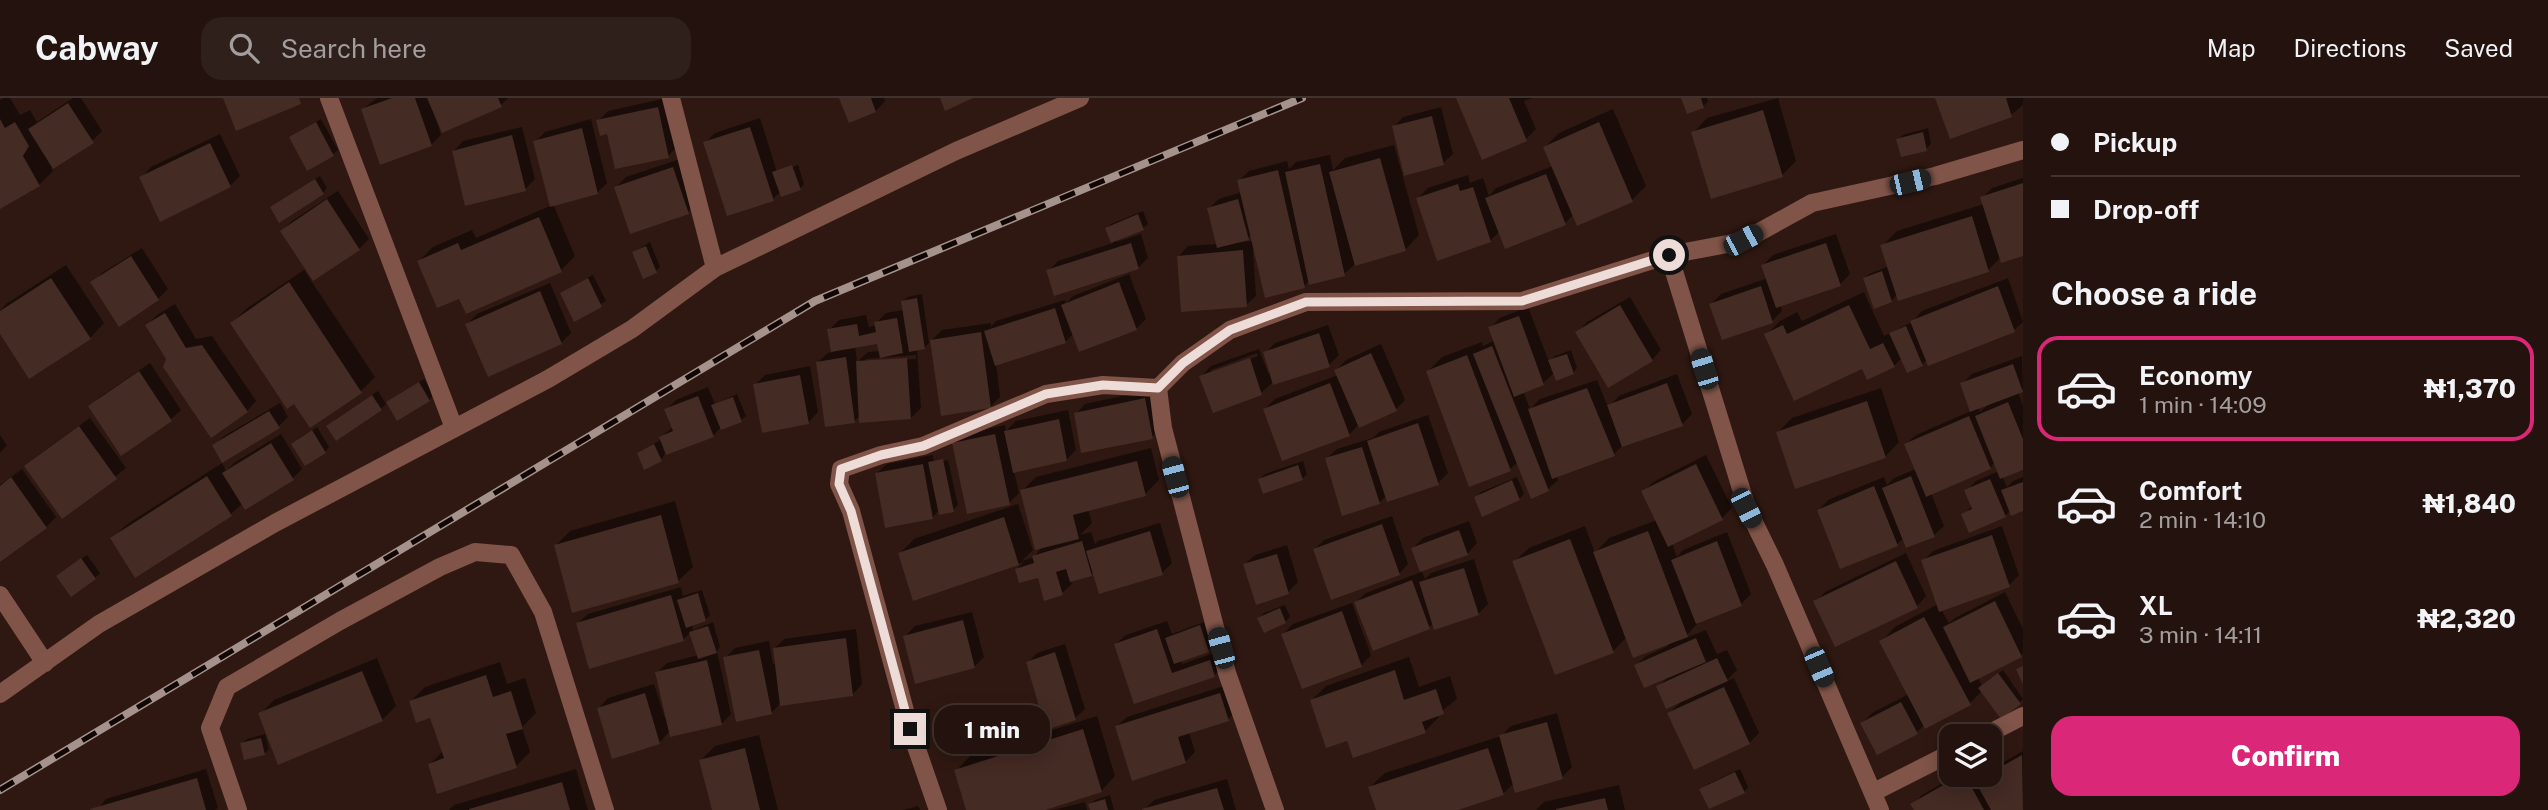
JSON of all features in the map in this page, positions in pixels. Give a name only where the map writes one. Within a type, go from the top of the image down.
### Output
[{"type":"street","points":[[329,98],[454,428]]},
{"type":"street","points":[[671,98],[715,268]]},
{"type":"street","points":[[0,694],[99,624],[240,543],[548,379],[632,329],[715,268],[956,151],[1080,98]]},
{"type":"street","points":[[937,810],[910,729],[851,511],[839,484],[841,469],[881,455],[923,446],[1046,394],[1103,385],[1158,388],[1183,363],[1230,330],[1306,302],[1522,301],[1669,255],[1743,240],[1812,204],[1935,176],[2023,150]]},
{"type":"street","points":[[1669,255],[1746,508],[1775,565],[1880,810]]},
{"type":"street","points":[[1158,388],[1163,428],[1227,673],[1275,810]]},
{"type":"street","points":[[238,810],[210,728],[227,687],[340,621],[440,567],[475,552],[511,555],[543,612],[606,810]]},
{"type":"street","points":[[0,595],[44,663]]},
{"type":"street","points":[[2002,727],[2023,716]]},
{"type":"street","points":[[1874,792],[1939,758]]},
{"type":"building","points":[[223,98],[299,98],[301,104],[236,131]]},
{"type":"building","points":[[392,98],[415,98],[432,146],[380,165],[361,109]]},
{"type":"building","points":[[427,98],[498,98],[502,107],[442,133]]},
{"type":"building","points":[[839,98],[871,98],[876,112],[849,123]]},
{"type":"building","points":[[940,98],[973,98],[945,111]]},
{"type":"building","points":[[1456,98],[1509,98],[1527,141],[1482,160]]},
{"type":"building","points":[[1681,98],[1701,98],[1704,108],[1687,114]]},
{"type":"building","points":[[1935,98],[2006,98],[2012,117],[1950,139]]},
{"type":"building","points":[[68,103],[94,143],[53,169],[28,129]]},
{"type":"building","points":[[658,107],[669,158],[615,169],[607,134],[600,136],[596,120]]},
{"type":"building","points":[[1763,110],[1783,177],[1711,199],[1691,132]]},
{"type":"building","points":[[1432,116],[1444,165],[1404,176],[1392,126]]},
{"type":"building","points":[[0,119],[5,128],[15,122],[29,146],[23,156],[40,186],[0,209]]},
{"type":"building","points":[[316,122],[334,156],[307,171],[289,137]]},
{"type":"building","points":[[1599,122],[1633,202],[1577,226],[1543,147]]},
{"type":"building","points":[[750,127],[774,201],[727,216],[703,142]]},
{"type":"building","points":[[582,128],[598,194],[550,207],[533,141]]},
{"type":"building","points":[[1923,132],[1927,151],[1901,157],[1896,139]]},
{"type":"building","points":[[512,135],[526,191],[465,206],[452,151]]},
{"type":"building","points":[[210,143],[231,187],[160,222],[139,177]]},
{"type":"building","points":[[1380,158],[1406,251],[1355,266],[1329,172]]},
{"type":"building","points":[[1320,164],[1345,276],[1309,285],[1285,172]]},
{"type":"building","points":[[792,165],[801,190],[781,197],[772,172]]},
{"type":"building","points":[[673,167],[689,214],[630,234],[614,187]]},
{"type":"building","points":[[1278,170],[1305,288],[1265,298],[1237,180]]},
{"type":"building","points":[[1546,174],[1566,225],[1505,249],[1485,198]]},
{"type":"building","points":[[315,179],[324,194],[279,223],[270,207]]},
{"type":"building","points":[[2023,183],[2023,256],[2001,263],[1980,197]]},
{"type":"building","points":[[1458,184],[1460,191],[1473,187],[1491,242],[1437,261],[1416,198]]},
{"type":"building","points":[[327,199],[360,250],[313,281],[280,231]]},
{"type":"building","points":[[1238,199],[1249,240],[1217,248],[1207,208]]},
{"type":"building","points":[[1138,214],[1144,230],[1111,243],[1105,228]]},
{"type":"building","points":[[1972,216],[1989,272],[1898,301],[1880,245]]},
{"type":"building","points":[[539,217],[562,272],[466,314],[459,299],[437,308],[417,261],[458,243],[461,250]]},
{"type":"building","points":[[1131,243],[1139,269],[1054,296],[1046,270]]},
{"type":"building","points":[[1826,243],[1841,286],[1776,308],[1761,265]]},
{"type":"building","points":[[646,246],[657,273],[643,279],[632,252]]},
{"type":"building","points":[[1243,250],[1247,307],[1181,312],[1177,256]]},
{"type":"building","points":[[131,256],[159,300],[119,327],[90,282]]},
{"type":"building","points":[[1882,271],[1892,302],[1874,309],[1863,278]]},
{"type":"building","points":[[51,278],[91,339],[29,379],[0,334],[0,311]]},
{"type":"building","points":[[588,278],[602,307],[574,322],[560,293]]},
{"type":"building","points":[[289,282],[362,393],[310,428],[294,404],[287,409],[230,323]]},
{"type":"building","points":[[1119,282],[1137,330],[1079,352],[1061,305]]},
{"type":"building","points":[[1761,286],[1773,323],[1722,340],[1709,304]]},
{"type":"building","points":[[1998,286],[2015,332],[1928,366],[1910,321]]},
{"type":"building","points":[[540,291],[562,344],[488,377],[465,324]]},
{"type":"building","points":[[917,298],[925,349],[909,352],[901,301]]},
{"type":"building","points":[[1620,305],[1653,361],[1608,388],[1575,332]]},
{"type":"building","points":[[1849,305],[1870,349],[1883,343],[1895,367],[1867,380],[1862,369],[1794,401],[1764,334],[1783,325],[1787,334]]},
{"type":"building","points":[[1055,308],[1066,343],[995,366],[984,331]]},
{"type":"building","points":[[165,313],[186,348],[202,345],[248,412],[211,438],[163,367],[166,359],[145,325]]},
{"type":"building","points":[[1519,316],[1544,385],[1514,397],[1488,327]]},
{"type":"building","points":[[897,318],[903,353],[880,358],[877,344],[831,352],[827,329],[857,324],[859,336],[876,332],[874,322]]},
{"type":"building","points":[[1906,326],[1923,366],[1907,373],[1889,333]]},
{"type":"building","points":[[981,332],[991,408],[941,416],[930,340]]},
{"type":"building","points":[[1319,333],[1330,367],[1273,385],[1263,352]]},
{"type":"building","points":[[1492,346],[1549,491],[1531,499],[1473,354]]},
{"type":"building","points":[[1371,353],[1397,411],[1359,428],[1334,370]]},
{"type":"building","points":[[1567,354],[1574,374],[1556,381],[1548,360]]},
{"type":"building","points":[[1467,355],[1511,471],[1469,487],[1426,371]]},
{"type":"building","points":[[846,357],[855,423],[825,427],[816,362]]},
{"type":"building","points":[[907,358],[911,419],[859,423],[856,361]]},
{"type":"building","points":[[1250,358],[1262,395],[1213,413],[1199,376]]},
{"type":"building","points":[[2013,364],[2023,392],[1970,412],[1960,383]]},
{"type":"building","points":[[139,371],[172,421],[121,456],[88,406]]},
{"type":"building","points":[[800,375],[809,424],[762,433],[753,384]]},
{"type":"building","points":[[419,382],[430,401],[397,421],[386,402]]},
{"type":"building","points":[[1330,383],[1350,436],[1282,461],[1263,409]]},
{"type":"building","points":[[1667,383],[1683,426],[1622,447],[1607,405]]},
{"type":"building","points":[[1587,388],[1615,456],[1552,479],[1528,409]]},
{"type":"building","points":[[372,395],[382,410],[336,441],[326,426]]},
{"type":"building","points":[[698,396],[714,437],[666,455],[659,437],[673,431],[664,409]]},
{"type":"building","points":[[733,397],[742,422],[721,430],[711,405]]},
{"type":"building","points":[[1145,398],[1153,439],[1081,453],[1074,413]]},
{"type":"building","points":[[1867,401],[1886,458],[1795,489],[1776,432]]},
{"type":"building","points":[[2008,402],[2023,439],[2023,470],[2000,479],[1975,416]]},
{"type":"building","points":[[269,411],[280,428],[222,463],[212,445]]},
{"type":"building","points":[[1969,416],[1991,469],[1926,497],[1904,444]]},
{"type":"building","points":[[1059,419],[1067,461],[1013,473],[1004,431]]},
{"type":"building","points":[[1418,423],[1439,485],[1387,502],[1367,441]]},
{"type":"building","points":[[79,426],[117,479],[62,519],[24,466]]},
{"type":"building","points":[[312,430],[326,453],[305,466],[291,444]]},
{"type":"building","points":[[995,434],[1010,505],[967,514],[952,443]]},
{"type":"building","points":[[271,443],[294,480],[245,510],[222,473]]},
{"type":"building","points":[[654,444],[662,461],[644,470],[637,453]]},
{"type":"building","points":[[1362,447],[1380,504],[1342,516],[1325,458]]},
{"type":"building","points":[[943,459],[954,512],[939,515],[928,462]]},
{"type":"building","points":[[1137,461],[1146,496],[1073,515],[1079,539],[1035,550],[1020,490]]},
{"type":"building","points":[[923,464],[933,519],[885,528],[875,473]]},
{"type":"building","points":[[1696,464],[1723,520],[1668,547],[1641,491]]},
{"type":"building","points":[[1298,465],[1303,480],[1263,494],[1258,479]]},
{"type":"building","points":[[207,476],[232,516],[135,578],[110,538]]},
{"type":"building","points":[[1911,476],[1935,537],[1906,548],[1882,488]]},
{"type":"building","points":[[11,477],[47,528],[0,562],[0,486]]},
{"type":"building","points":[[1990,479],[2006,517],[1969,533],[1961,514],[1972,509],[1964,490]]},
{"type":"building","points":[[1512,480],[1520,500],[1482,517],[1474,497]]},
{"type":"building","points":[[2023,482],[2023,511],[2011,516],[2001,490]]},
{"type":"building","points":[[1874,486],[1898,546],[1840,569],[1817,510]]},
{"type":"building","points":[[661,515],[679,583],[572,613],[554,545]]},
{"type":"building","points":[[1004,517],[1019,565],[913,601],[898,553]]},
{"type":"building","points":[[1382,524],[1400,575],[1331,600],[1313,549]]},
{"type":"building","points":[[1459,530],[1468,555],[1420,572],[1411,548]]},
{"type":"building","points":[[1150,531],[1163,575],[1099,594],[1086,551]]},
{"type":"building","points":[[1648,531],[1688,637],[1633,658],[1593,552]]},
{"type":"building","points":[[1992,535],[2010,587],[1939,612],[1921,560]]},
{"type":"building","points":[[1570,539],[1614,653],[1555,675],[1512,561]]},
{"type":"building","points":[[1082,541],[1092,576],[1070,582],[1066,569],[1056,572],[1063,595],[1044,601],[1038,578],[1019,583],[1015,569],[1034,563],[1032,556]]},
{"type":"building","points":[[1717,541],[1742,606],[1696,624],[1671,560]]},
{"type":"building","points":[[1277,554],[1289,594],[1256,605],[1243,564]]},
{"type":"building","points":[[81,558],[96,579],[71,597],[56,576]]},
{"type":"building","points":[[1896,561],[1918,608],[1835,647],[1813,601]]},
{"type":"building","points":[[1464,568],[1479,615],[1434,630],[1419,582]]},
{"type":"building","points":[[1412,580],[1430,629],[1373,651],[1354,602]]},
{"type":"building","points":[[698,593],[706,621],[686,628],[677,600]]},
{"type":"building","points":[[671,595],[684,641],[589,669],[576,623]]},
{"type":"building","points":[[1995,601],[2022,657],[1970,683],[1943,627]]},
{"type":"building","points":[[1280,608],[1286,623],[1264,633],[1257,618]]},
{"type":"building","points":[[1342,611],[1362,667],[1302,689],[1281,634]]},
{"type":"building","points":[[1924,617],[1971,705],[1925,729],[1879,641]]},
{"type":"building","points":[[963,620],[975,668],[915,684],[903,636]]},
{"type":"building","points":[[1200,625],[1209,652],[1174,664],[1165,638]]},
{"type":"building","points":[[708,626],[717,653],[698,659],[689,632]]},
{"type":"building","points":[[1157,629],[1172,673],[1210,660],[1215,677],[1134,704],[1114,644]]},
{"type":"building","points":[[846,638],[853,696],[780,706],[773,648]]},
{"type":"building","points":[[1696,638],[1706,662],[1644,688],[1634,665]]},
{"type":"building","points":[[759,650],[772,714],[736,722],[723,657]]},
{"type":"building","points":[[1055,652],[1076,720],[1046,730],[1026,662]]},
{"type":"building","points":[[1717,658],[1728,681],[1666,709],[1656,686]]},
{"type":"building","points":[[707,660],[722,725],[670,737],[655,672]]},
{"type":"building","points":[[2023,666],[2023,685],[2016,669]]},
{"type":"building","points":[[1395,670],[1404,700],[1436,689],[1444,714],[1422,722],[1426,733],[1353,758],[1347,741],[1326,748],[1310,700]]},
{"type":"building","points":[[362,671],[383,721],[278,765],[258,713]]},
{"type":"building","points":[[1998,673],[2021,704],[2001,719],[1978,688]]},
{"type":"building","points":[[486,675],[493,697],[511,691],[523,729],[506,734],[517,768],[437,794],[428,764],[444,758],[430,718],[416,723],[409,701]]},
{"type":"building","points":[[1724,687],[1750,744],[1694,770],[1667,713]]},
{"type":"building","points":[[645,693],[660,744],[612,759],[597,708]]},
{"type":"building","points":[[1220,693],[1229,721],[1178,737],[1186,763],[1132,781],[1115,726]]},
{"type":"building","points":[[1901,702],[1918,734],[1877,755],[1860,723]]},
{"type":"building","points":[[1547,722],[1563,779],[1515,793],[1499,735]]},
{"type":"building","points":[[1083,729],[1102,792],[1045,810],[966,810],[954,770]]},
{"type":"building","points":[[261,738],[265,755],[244,760],[240,743]]},
{"type":"building","points":[[745,748],[760,810],[712,810],[699,760]]},
{"type":"building","points":[[1488,748],[1504,795],[1458,810],[1376,810],[1368,787]]},
{"type":"building","points":[[2022,755],[2023,810],[1991,810],[1978,787],[2002,787],[2002,766]]},
{"type":"building","points":[[1735,772],[1745,793],[1709,809],[1699,789]]},
{"type":"building","points":[[197,778],[206,810],[90,810],[90,809]]},
{"type":"building","points":[[562,782],[570,810],[469,810],[469,809]]},
{"type":"building","points":[[1940,787],[1972,787],[1984,810],[1914,810],[1910,804]]},
{"type":"building","points":[[1217,788],[1224,810],[1142,810],[1142,809]]},
{"type":"building","points":[[1605,798],[1608,810],[1556,810],[1556,809]]},
{"type":"building","points":[[1105,799],[1108,810],[1090,810],[1088,804]]},
{"type":"railway","points":[[0,790],[815,301],[1302,98]]},
{"type":"route","points":[[910,729],[851,511],[839,484],[841,469],[881,455],[923,446],[1046,394],[1103,385],[1158,388],[1183,363],[1230,330],[1306,302],[1522,301],[1669,255]]}]
